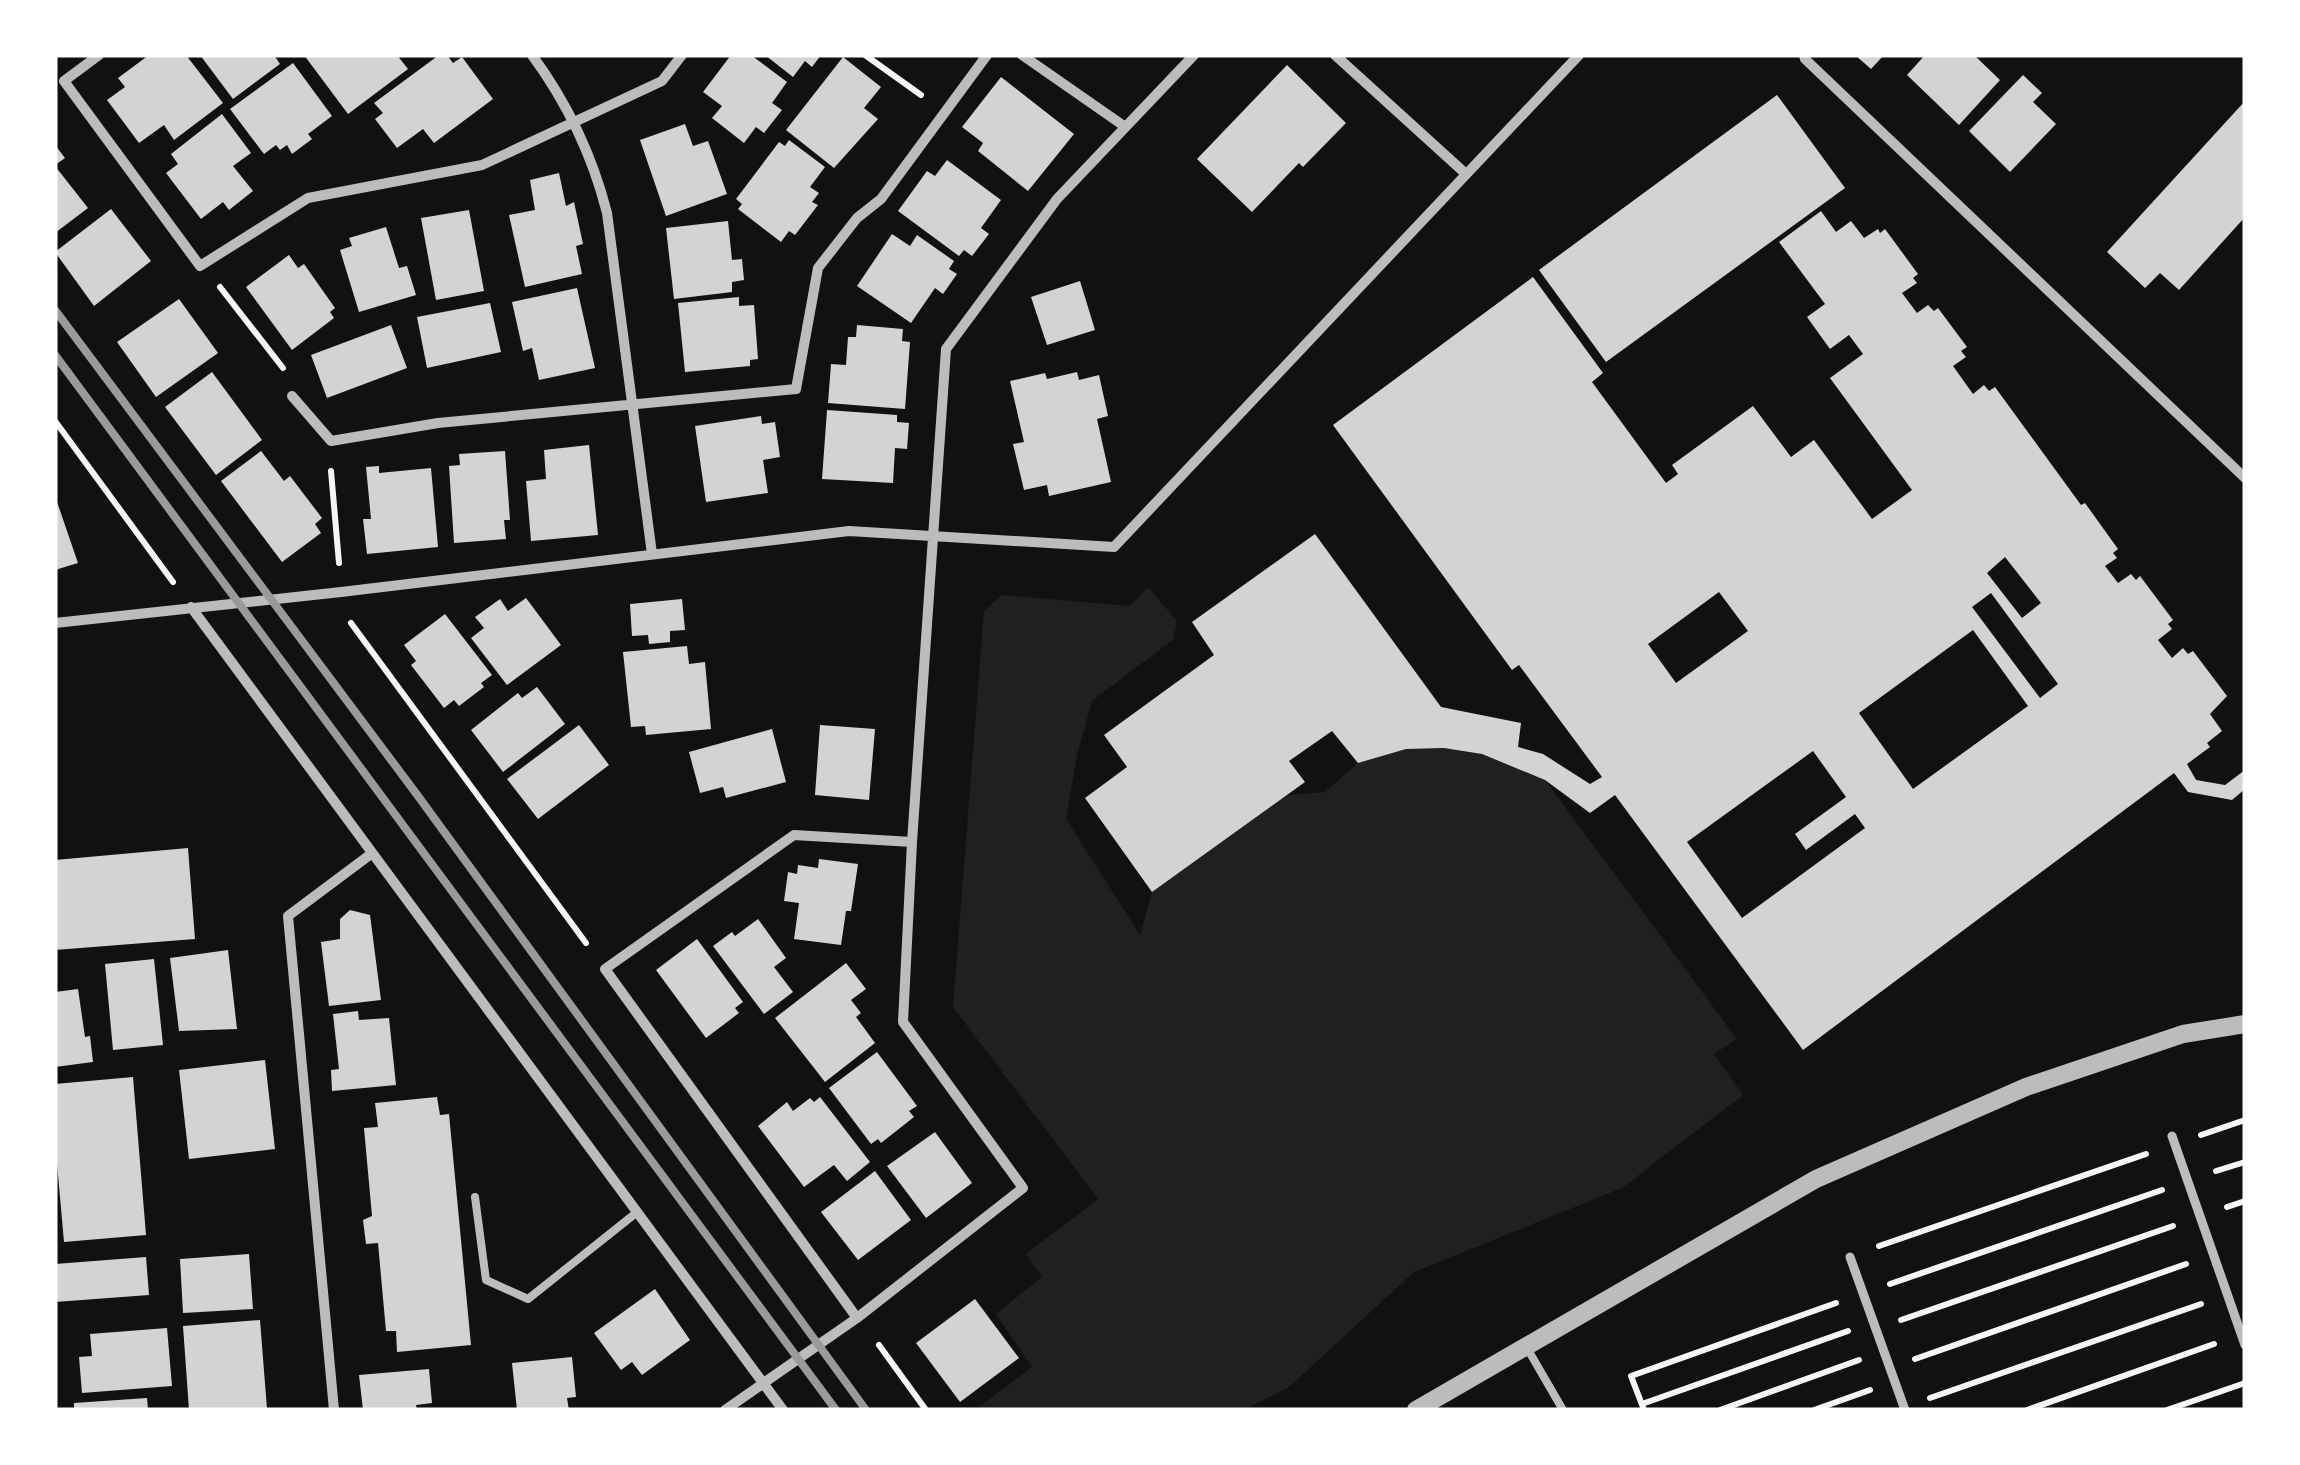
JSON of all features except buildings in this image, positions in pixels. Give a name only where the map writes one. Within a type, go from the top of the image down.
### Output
[{"type":"street","points":[[99,55],[64,81],[200,266],[308,198],[482,165],[662,81],[682,55]]},
{"type":"street","points":[[532,55],[575,122],[607,214],[652,554]]},
{"type":"street","points":[[292,396],[330,441],[438,422],[796,389],[818,268],[857,218],[881,199],[987,55]]},
{"type":"street","points":[[1022,55],[1124,126]]},
{"type":"street","points":[[726,1410],[857,1318],[1023,1188],[903,1022],[946,349],[1057,199],[1194,55]]},
{"type":"street","points":[[1336,55],[1466,174]]},
{"type":"street","points":[[55,623],[849,530],[1114,547],[1579,55]]},
{"type":"street","points":[[1804,55],[2245,478]]},
{"type":"street","points":[[191,606],[783,1410]]},
{"type":"street","points":[[857,1318],[605,969],[794,835],[912,842]]},
{"type":"street","points":[[334,1410],[288,916],[371,854]]},
{"type":"street","points":[[1416,1410],[1816,1178],[2026,1086],[2183,1034],[2245,1024]]},
{"type":"street","points":[[2173,1140],[2243,1339]]},
{"type":"street","points":[[1850,1256],[1904,1408]]},
{"type":"lane","points":[[475,1198],[486,1280],[528,1298],[636,1212]]},
{"type":"lane","points":[[1528,1348],[1563,1410]]},
{"type":"path","points":[[865,55],[944,112]]},
{"type":"path","points":[[200,266],[294,382],[292,396]]},
{"type":"path","points":[[55,422],[191,606]]},
{"type":"path","points":[[330,441],[344,614],[605,969]]},
{"type":"path","points":[[1850,1256],[2173,1140],[2245,1120]]},
{"type":"path","points":[[2245,1162],[1631,1376],[1643,1407],[2245,1201]]},
{"type":"path","points":[[1890,1367],[2214,1255]]},
{"type":"path","points":[[1904,1408],[2228,1295]]},
{"type":"path","points":[[2027,1410],[2243,1339]]},
{"type":"path","points":[[879,1345],[926,1410]]},
{"type":"path","points":[[1720,1410],[1884,1351]]},
{"type":"path","points":[[1814,1410],[1894,1382]]},
{"type":"path","points":[[2167,1410],[2245,1383]]},
{"type":"shaded area","points":[[1148,587],[1177,621],[1173,640],[1092,701],[1077,755],[1066,819],[1140,935],[1152,892],[1288,795],[1325,792],[1358,763],[1406,749],[1444,748],[1482,754],[1545,780],[1737,1039],[1714,1054],[1743,1095],[1622,1188],[1414,1272],[1289,1387],[1244,1410],[975,1410],[1032,1367],[996,1314],[1042,1277],[1026,1254],[1098,1199],[953,1007],[984,611],[1002,595],[1130,606]]},
{"type":"railway","points":[[55,310],[418,796],[866,1410]]},
{"type":"railway","points":[[55,355],[836,1410]]}]
